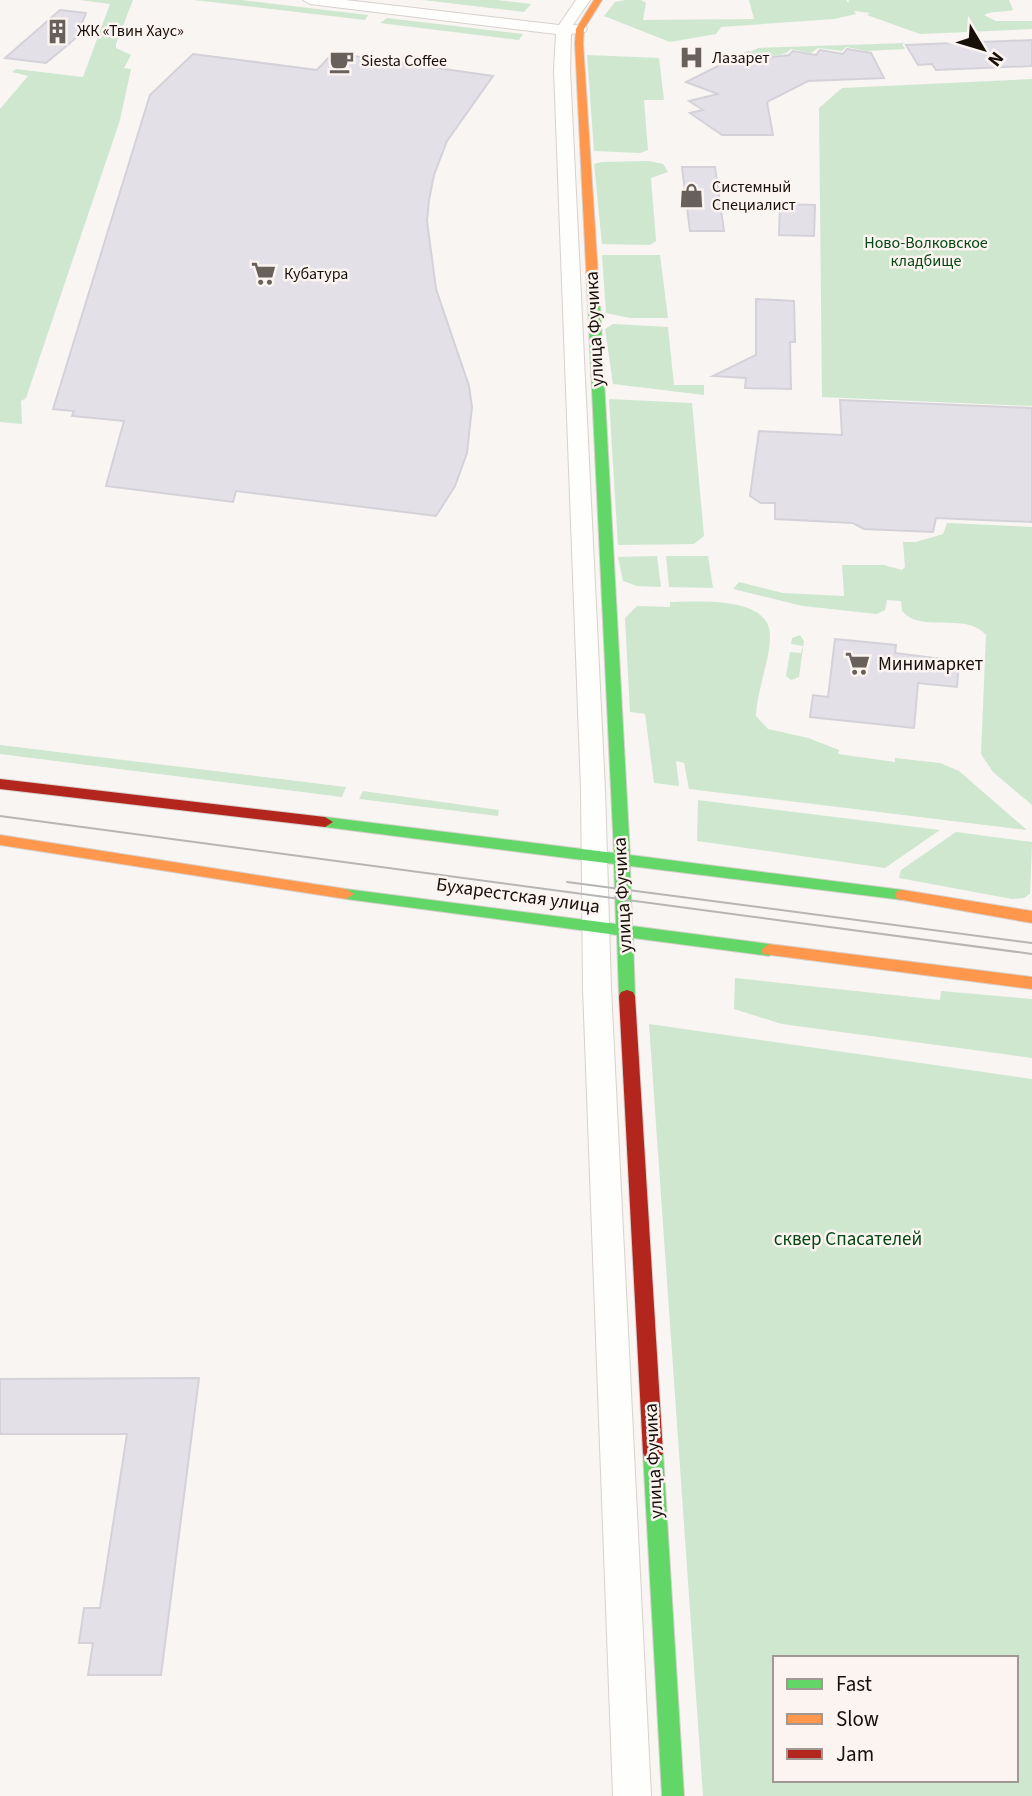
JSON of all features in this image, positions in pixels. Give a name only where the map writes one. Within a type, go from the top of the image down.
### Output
[{"type":"street","points":[[310,0],[570,28]]},
{"type":"street","points":[[362,0],[570,28]]},
{"type":"street","points":[[570,28],[583,0]]},
{"type":"street","name":"улица Фучика","points":[[598,0],[570,28],[562,70],[593,855],[611,930],[673,1796]]},
{"type":"street","name":"улица Фучика","points":[[570,28],[618,747],[620,859],[611,930],[632,1796]]},
{"type":"street","points":[[0,784],[394,829],[929,898],[1032,917]]},
{"type":"street","name":"Бухарестская улица","points":[[0,840],[163,863],[291,886],[1032,983]]},
{"type":"green space","points":[[80,0],[133,0],[116,44],[116,48],[131,55],[124,68],[131,69],[120,120],[26,398],[21,401],[22,424],[0,422],[0,109],[28,76],[12,72],[16,69],[83,77],[110,4]]},
{"type":"green space","points":[[194,0],[242,0],[368,15],[365,20]]},
{"type":"green space","points":[[423,0],[497,0],[531,4],[524,12]]},
{"type":"green space","points":[[641,0],[646,3],[643,20],[754,19],[749,0],[846,0],[848,3],[849,0],[1009,0],[1013,10],[984,15],[996,21],[1032,21],[1032,29],[920,34],[867,15],[870,13],[854,11],[856,14],[834,19],[721,27],[716,34],[670,42],[604,16],[615,2]]},
{"type":"green space","points":[[387,18],[523,34],[519,40],[380,23]]},
{"type":"green space","points":[[906,43],[902,44],[905,49],[867,51],[846,47],[842,51],[818,48],[811,53],[791,49],[771,56],[750,52],[758,48]]},
{"type":"green space","points":[[587,55],[659,58],[664,100],[644,100],[648,150],[640,153],[594,151]]},
{"type":"green space","name":"Ново-Волковское кладбище","points":[[1032,79],[1032,406],[822,397],[819,108],[842,88]]},
{"type":"green space","points":[[648,161],[663,164],[668,172],[651,178],[656,241],[650,245],[602,244],[594,164]]},
{"type":"green space","points":[[602,255],[660,255],[668,318],[630,318],[606,313]]},
{"type":"green space","points":[[613,324],[668,327],[674,385],[704,385],[704,395],[613,384],[605,329]]},
{"type":"green space","points":[[609,399],[692,403],[704,536],[694,544],[618,545]]},
{"type":"green space","points":[[947,523],[1032,527],[1032,805],[993,772],[981,754],[986,635],[977,628],[967,624],[910,618],[902,611],[901,601],[887,600],[885,610],[877,614],[803,606],[733,589],[739,582],[783,593],[844,596],[842,565],[884,565],[902,570],[905,567],[903,542],[916,542],[943,534]]},
{"type":"green space","points":[[657,556],[661,587],[637,586],[623,581],[618,557]]},
{"type":"green space","points":[[666,556],[708,556],[713,588],[669,587]]},
{"type":"green space","points":[[670,602],[713,602],[745,607],[758,613],[766,622],[770,635],[769,645],[756,716],[768,729],[808,738],[839,750],[838,754],[895,762],[895,758],[940,763],[959,771],[1027,830],[689,789],[684,763],[676,761],[679,786],[654,783],[645,714],[630,712],[625,618],[637,606],[670,607]]},
{"type":"green space","points":[[800,635],[804,641],[799,677],[791,680],[786,676],[790,652],[801,653],[803,646],[791,644],[792,638]]},
{"type":"green space","points":[[0,745],[346,787],[342,797],[0,754]]},
{"type":"green space","points":[[363,791],[499,810],[498,816],[359,799]]},
{"type":"green space","points":[[698,800],[940,830],[885,868],[697,841]]},
{"type":"green space","points":[[956,832],[1032,842],[1030,894],[1024,898],[1012,899],[899,878],[901,870]]},
{"type":"green space","points":[[735,978],[940,1000],[941,991],[1032,999],[1032,1058],[782,1024],[734,1009]]},
{"type":"green space","name":"cквер Спасателей","points":[[649,1024],[1032,1079],[1032,1796],[703,1796]]},
{"type":"building","name":"ЖК «Твин Хаус»","points":[[60,10],[86,13],[76,38],[46,63],[5,58]]},
{"type":"building","points":[[1032,40],[1032,66],[936,70],[932,64],[918,65],[906,45]]},
{"type":"building","points":[[847,49],[871,53],[884,78],[808,81],[767,102],[773,135],[722,135],[690,113],[703,110],[689,101],[718,94],[686,82],[738,56],[748,52],[766,58],[789,55],[793,51],[816,55],[820,50],[843,54]]},
{"type":"building","name":"Кубатура","points":[[333,53],[493,76],[447,141],[434,175],[427,221],[436,289],[469,386],[472,407],[467,453],[455,486],[436,516],[236,491],[233,502],[106,486],[124,421],[72,416],[74,411],[53,409],[150,95],[193,54],[317,70]]},
{"type":"building","points":[[682,167],[715,167],[724,231],[690,231]]},
{"type":"building","points":[[780,204],[815,205],[814,236],[779,235]]},
{"type":"building","points":[[756,299],[794,301],[795,342],[790,342],[791,389],[745,388],[746,378],[713,376],[756,355]]},
{"type":"building","points":[[840,400],[1032,408],[1032,522],[936,518],[933,532],[864,529],[853,523],[775,519],[775,503],[761,503],[750,496],[759,431],[842,435]]},
{"type":"building","points":[[835,639],[896,645],[895,653],[959,661],[957,687],[918,683],[914,728],[810,717],[813,695],[828,697]]},
{"type":"building","points":[[199,1378],[161,1675],[88,1675],[93,1643],[79,1643],[84,1608],[100,1608],[127,1434],[0,1434],[0,1379]]},
{"type":"tram line","points":[[0,816],[1032,954]]},
{"type":"tram line","points":[[567,882],[1032,943]]},
{"type":"traffic: fast","points":[[594,306],[618,747],[627,996]]},
{"type":"traffic: fast","points":[[325,822],[903,895]]},
{"type":"traffic: fast","points":[[346,894],[769,950]]},
{"type":"traffic: fast","points":[[653,1453],[673,1796]]},
{"type":"traffic: slow","points":[[594,306],[579,43],[580,29],[598,0]]},
{"type":"traffic: slow","points":[[0,840],[346,894]]},
{"type":"traffic: slow","points":[[903,895],[1032,917]]},
{"type":"traffic: slow","points":[[769,950],[1032,983]]},
{"type":"traffic: jam","points":[[0,784],[325,822]]},
{"type":"traffic: jam","points":[[627,996],[653,1453]]},
{"type":"place","name":"ЖК «Твин Хаус»","points":[[57,31]]},
{"type":"place","name":"Лазарет","points":[[692,58]]},
{"type":"place","name":"Siesta Coffee","points":[[341,61]]},
{"type":"place","name":"Системный Специалист","points":[[692,196]]},
{"type":"place","name":"Кубатура","points":[[264,274]]},
{"type":"place","name":"Минимаркет","points":[[858,664]]}]
